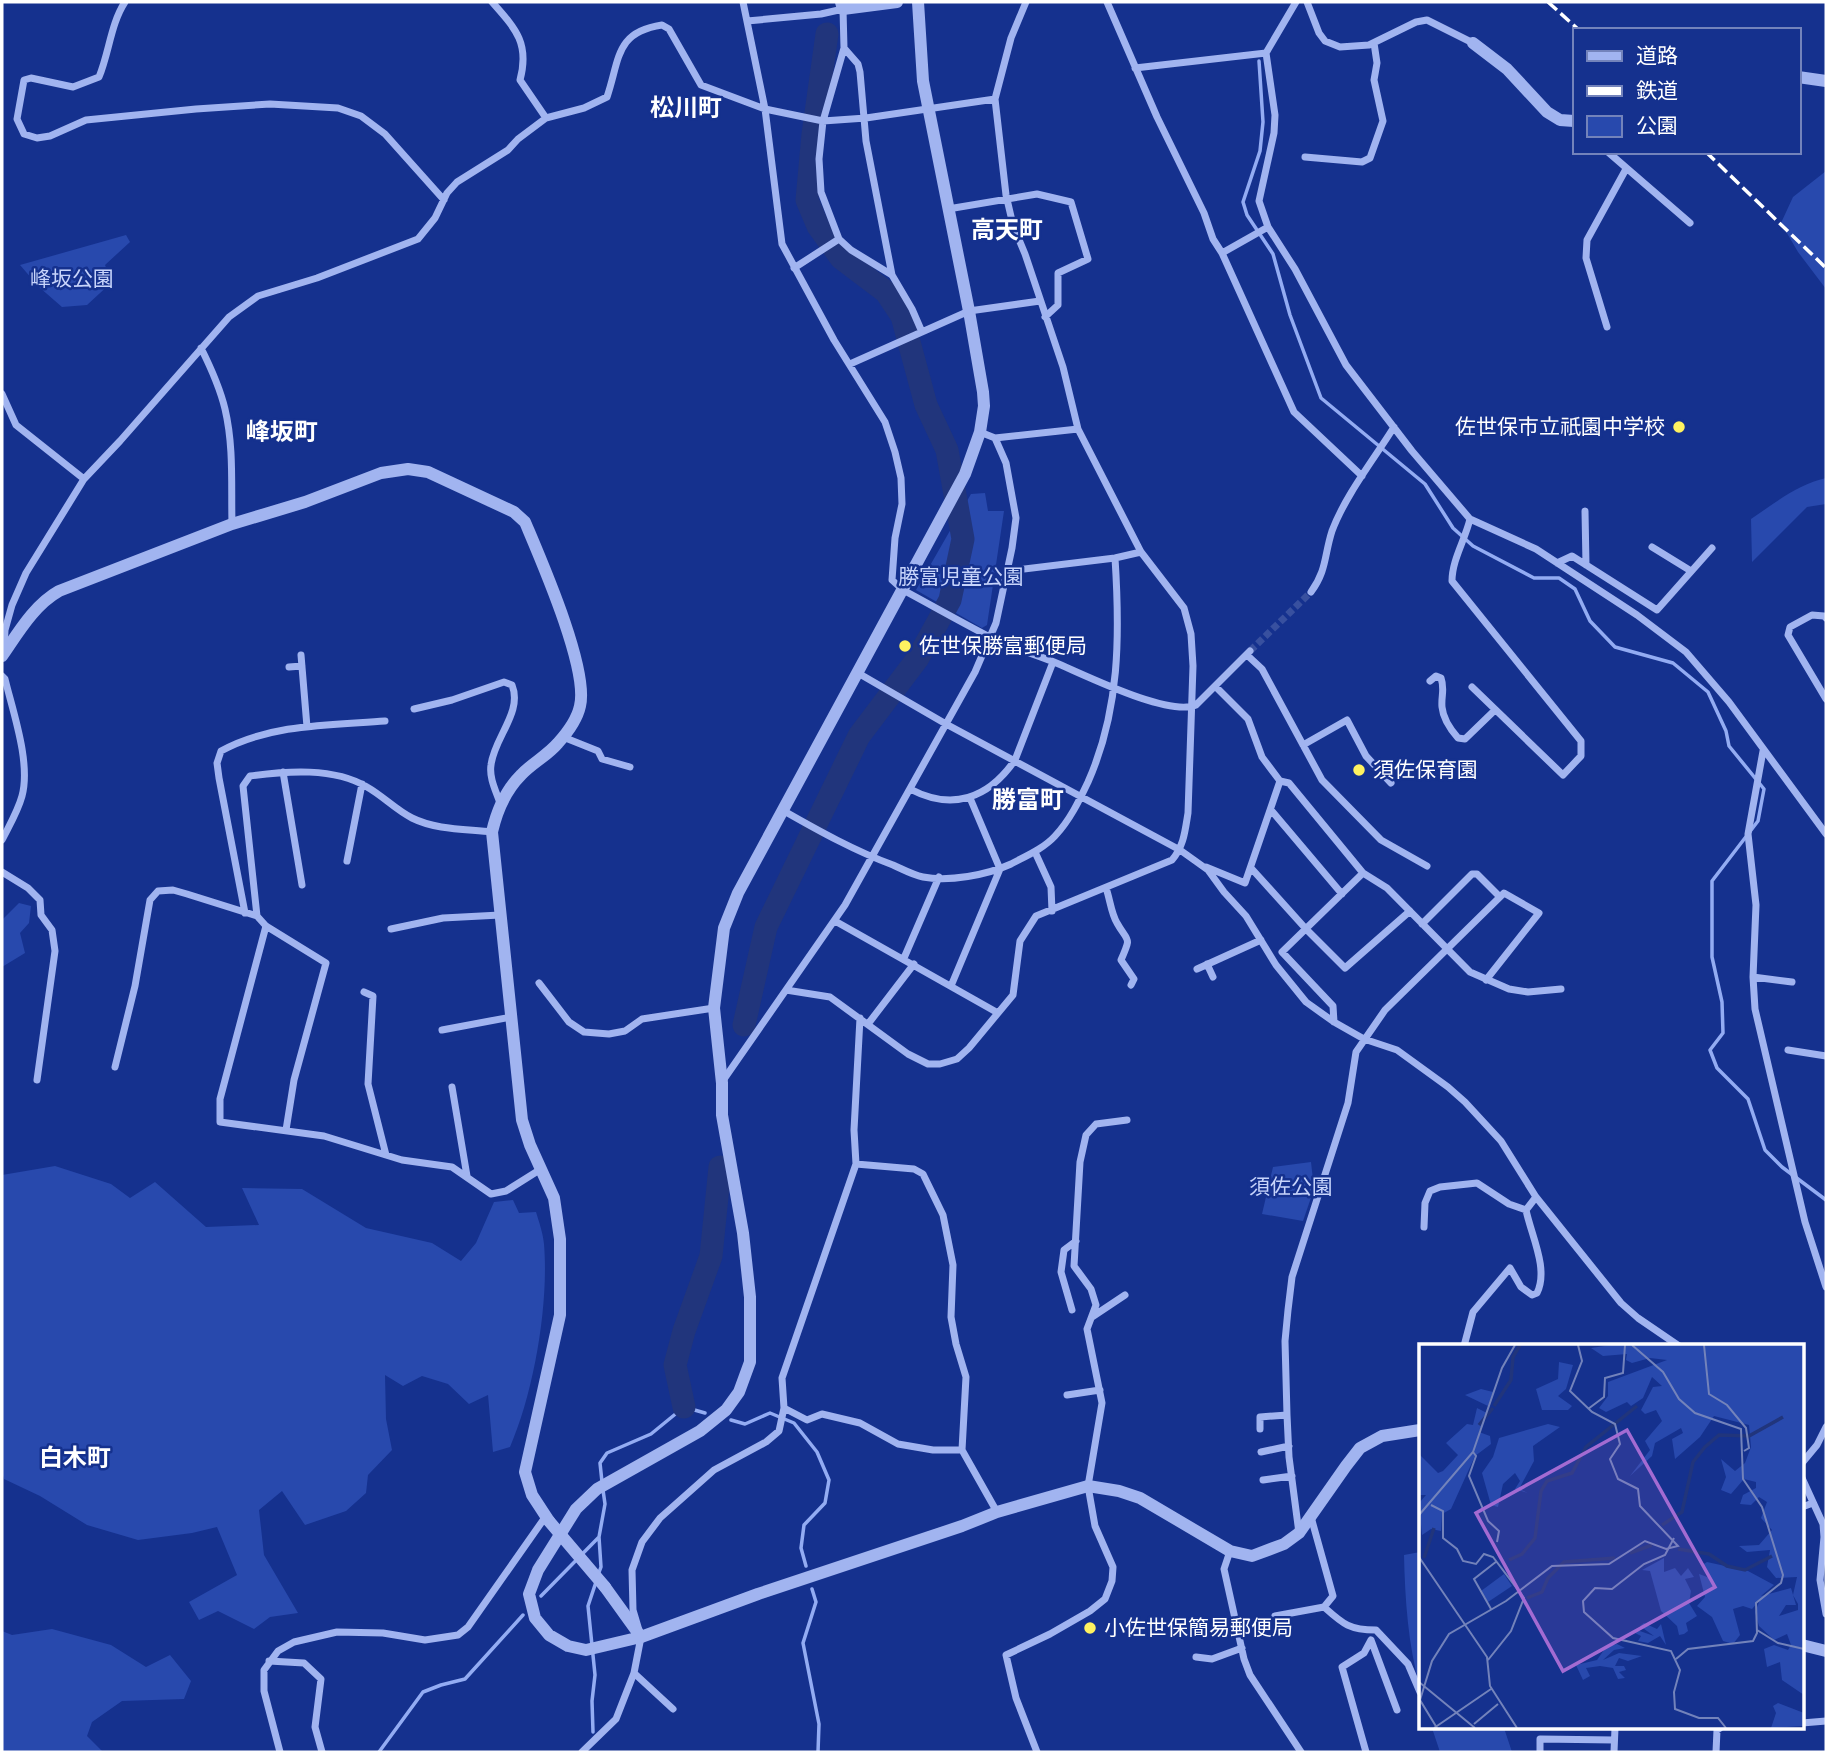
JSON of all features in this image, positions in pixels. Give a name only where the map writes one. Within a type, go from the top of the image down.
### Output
[{"type":"street","points":[[125,2],[114,27],[99,77],[73,87],[31,78],[24,80],[17,119],[24,134],[37,138],[50,136],[86,120],[197,108],[270,104],[338,108],[361,116],[385,134],[444,200]]},
{"type":"street","points":[[492,2],[509,20],[519,37],[525,53],[520,80],[546,118]]},
{"type":"street","points":[[743,2],[765,110],[782,244],[849,364],[885,422],[895,452],[901,478],[902,504],[895,538],[892,580],[902,590],[991,638],[1115,689],[1162,704],[1190,708],[1196,705],[1248,653],[1262,669],[1322,780],[1381,840],[1427,866]]},
{"type":"street","points":[[747,21],[821,14],[842,6],[897,2]]},
{"type":"street","points":[[918,2],[923,80],[983,392],[980,432],[965,474],[738,893],[724,928],[714,1008],[722,1083],[722,1115],[743,1233],[752,1334],[750,1362],[739,1392],[726,1410],[701,1431],[597,1489],[576,1509],[538,1570],[528,1594],[535,1618],[548,1635],[568,1646],[586,1650],[601,1647],[641,1637],[997,1512],[1088,1486],[1140,1498],[1230,1551],[1252,1556],[1268,1552],[1299,1533],[1360,1448],[1382,1436],[1419,1430]]},
{"type":"street","points":[[786,990],[830,997],[917,1060],[940,1064],[957,1059],[1013,995],[1020,941],[1036,916],[1157,868],[1172,860],[1180,850],[1188,813],[1193,666],[1191,634],[1184,608],[1141,552],[1078,429],[1063,367],[1013,225],[1007,199],[995,99],[1011,38],[1026,2]]},
{"type":"street","points":[[1107,2],[1294,412],[1362,476]]},
{"type":"street","points":[[1296,2],[1266,53],[1275,115],[1274,133],[1259,201],[1268,227],[1295,269],[1346,365],[1427,470],[1470,519],[1536,549],[1637,615],[1686,652],[1729,702],[1826,834]]},
{"type":"street","points":[[1307,2],[1314,23],[1325,41],[1340,47],[1354,48],[1374,43],[1416,22],[1427,20],[1473,43],[1507,69],[1547,112],[1560,120],[1573,121]]},
{"type":"street","points":[[842,6],[844,48],[823,121],[821,192],[839,239],[851,250],[892,275]]},
{"type":"street","points":[[3,655],[5,630],[12,605],[26,573],[83,479],[229,317],[258,296],[317,278],[418,239],[435,218],[457,182],[508,149],[546,118],[584,108],[607,97],[621,48],[629,37],[641,29],[662,25],[673,33],[701,85],[765,110],[823,121],[995,99]]},
{"type":"street","points":[[1305,157],[1362,162],[1370,159],[1383,121],[1374,80],[1377,62],[1374,43]]},
{"type":"street","points":[[844,48],[858,64],[872,176],[892,275],[922,332]]},
{"type":"street","points":[[1135,68],[1266,53]]},
{"type":"street","points":[[1800,77],[1826,81]]},
{"type":"street","points":[[1610,154],[1690,223]]},
{"type":"street","points":[[1607,327],[1586,258],[1587,240],[1626,169]]},
{"type":"street","points":[[948,209],[1037,194],[1071,202],[1088,259],[1058,273],[1058,305],[1045,317]]},
{"type":"street","points":[[1222,253],[1268,227]]},
{"type":"street","points":[[794,268],[839,239]]},
{"type":"street","points":[[849,364],[969,311],[1040,301]]},
{"type":"street","points":[[201,348],[217,380],[231,444],[232,524]]},
{"type":"street","points":[[2,394],[16,425],[83,479]]},
{"type":"street","points":[[1311,592],[1322,577],[1332,531],[1362,476],[1394,427]]},
{"type":"street","points":[[980,432],[995,438],[1078,429]]},
{"type":"street","points":[[722,1083],[835,921],[873,857],[991,638],[1016,518],[1006,463],[995,438]]},
{"type":"street","points":[[3,655],[48,597],[232,524],[305,502],[381,473],[408,469],[438,476],[514,512],[524,522],[570,640],[581,683],[580,706],[572,724],[557,745],[521,775],[500,803],[492,832],[522,1119],[554,1198],[561,1240],[561,1315],[525,1472],[532,1495],[548,1519],[605,1587],[641,1637]]},
{"type":"street","points":[[1585,511],[1586,565]]},
{"type":"street","points":[[1470,519],[1465,540],[1452,568],[1452,581],[1581,741],[1581,756],[1563,775],[1472,687]]},
{"type":"street","points":[[1652,547],[1691,571]]},
{"type":"street","points":[[1557,563],[1573,556],[1657,610],[1712,548]]},
{"type":"street","points":[[1007,571],[1115,558],[1141,552]]},
{"type":"street","points":[[784,811],[873,857],[922,877],[966,877],[1000,869],[1035,852],[1054,838],[1081,797],[1094,768],[1109,720],[1115,689],[1119,618],[1115,558]]},
{"type":"street","points":[[1826,618],[1812,615],[1790,627],[1788,635],[1826,699]]},
{"type":"street","points":[[301,655],[307,727]]},
{"type":"street","points":[[910,789],[936,800],[970,798],[990,788],[1014,760],[1053,662]]},
{"type":"street","points":[[289,667],[302,666]]},
{"type":"street","points":[[858,673],[946,724],[1180,850],[1202,866],[1246,916],[1276,965],[1306,1002],[1364,1039],[1397,1050],[1448,1087],[1501,1141],[1536,1197],[1621,1303],[1676,1344]]},
{"type":"street","points":[[2,676],[15,721],[24,782],[21,797],[2,841]]},
{"type":"street","points":[[1430,681],[1436,676],[1441,678],[1444,686],[1442,709],[1451,731],[1458,738],[1465,739],[1495,710]]},
{"type":"street","points":[[414,709],[452,700],[504,682],[512,685],[516,695],[514,707],[494,750],[490,767],[500,803]]},
{"type":"street","points":[[1216,687],[1248,719],[1262,757],[1280,781],[1289,783],[1363,873],[1387,888],[1470,972],[1509,989],[1528,992],[1561,989]]},
{"type":"street","points":[[1303,745],[1347,720],[1366,756],[1391,783]]},
{"type":"street","points":[[245,913],[219,778],[218,763],[221,751],[243,739],[307,727],[385,721]]},
{"type":"street","points":[[563,737],[598,751],[602,759],[630,767]]},
{"type":"street","points":[[1763,751],[1748,834],[1756,905],[1753,977],[1755,1009],[1805,1222],[1826,1287]]},
{"type":"street","points":[[257,916],[243,786],[250,776],[283,772],[339,776],[362,784],[411,818],[434,826],[492,832]]},
{"type":"street","points":[[283,772],[302,886]]},
{"type":"street","points":[[1202,866],[1245,883],[1280,781]]},
{"type":"street","points":[[347,861],[362,784]]},
{"type":"street","points":[[951,986],[1000,869],[970,798]]},
{"type":"street","points":[[1271,810],[1342,894]]},
{"type":"street","points":[[1035,852],[1051,887],[1052,911]]},
{"type":"street","points":[[1251,868],[1345,968],[1410,911]]},
{"type":"street","points":[[2,872],[28,888],[40,900],[41,915],[52,930],[55,951],[37,1080]]},
{"type":"street","points":[[1334,1022],[1333,1006],[1282,952],[1363,873]]},
{"type":"street","points":[[1422,924],[1472,874],[1476,874],[1500,897]]},
{"type":"street","points":[[904,958],[939,877]]},
{"type":"street","points":[[1106,888],[1117,923],[1126,934],[1128,945],[1121,960],[1134,979],[1131,985]]},
{"type":"street","points":[[115,1067],[135,986],[150,900],[158,891],[173,890],[257,916],[266,926],[326,963],[294,1080],[286,1130]]},
{"type":"street","points":[[1299,1533],[1287,1415],[1285,1341],[1292,1278],[1348,1103],[1356,1052],[1385,1010],[1504,893],[1539,913],[1486,980]]},
{"type":"street","points":[[391,929],[443,918],[500,915]]},
{"type":"street","points":[[835,921],[998,1013]]},
{"type":"street","points":[[266,926],[220,1099],[220,1122],[324,1136],[402,1160],[452,1167],[491,1194],[500,1194],[541,1169]]},
{"type":"street","points":[[1197,969],[1261,940]]},
{"type":"street","points":[[868,1024],[914,964]]},
{"type":"street","points":[[1207,964],[1213,976]]},
{"type":"street","points":[[1753,977],[1792,982]]},
{"type":"street","points":[[539,984],[569,1022],[584,1032],[609,1034],[625,1031],[642,1019],[714,1008]]},
{"type":"street","points":[[364,992],[373,996],[368,1084],[386,1156]]},
{"type":"street","points":[[442,1030],[510,1017]]},
{"type":"street","points":[[587,1751],[616,1719],[634,1673],[641,1637],[632,1610],[632,1570],[642,1542],[660,1518],[713,1471],[766,1442],[779,1431],[784,1409],[782,1378],[856,1164],[854,1130],[860,1018]]},
{"type":"street","points":[[1788,1050],[1826,1056]]},
{"type":"street","points":[[452,1087],[468,1177]]},
{"type":"street","points":[[1037,1752],[1016,1698],[1006,1655],[1076,1620],[1105,1599],[1112,1581],[1113,1567],[1095,1526],[1088,1486],[1102,1403],[1087,1329],[1096,1305],[1091,1289],[1074,1266],[1080,1163],[1086,1135],[1096,1124],[1127,1120]]},
{"type":"street","points":[[856,1164],[914,1169],[923,1174],[943,1215],[953,1265],[951,1317],[966,1377],[962,1450],[997,1512]]},
{"type":"street","points":[[1424,1227],[1425,1203],[1430,1191],[1440,1187],[1477,1183],[1509,1204],[1526,1210]]},
{"type":"street","points":[[1526,1210],[1536,1197]]},
{"type":"street","points":[[1465,1344],[1473,1311],[1510,1268],[1526,1292],[1532,1295],[1537,1293],[1542,1284],[1526,1210]]},
{"type":"street","points":[[1072,1310],[1061,1272],[1064,1250],[1076,1241]]},
{"type":"street","points":[[1091,1318],[1125,1295]]},
{"type":"street","points":[[1067,1395],[1100,1390]]},
{"type":"street","points":[[784,1409],[807,1420],[822,1415],[860,1423],[898,1444],[933,1450],[962,1450]]},
{"type":"street","points":[[1260,1429],[1260,1417],[1287,1415]]},
{"type":"street","points":[[1804,1461],[1818,1445],[1826,1427]]},
{"type":"street","points":[[1261,1452],[1289,1446]]},
{"type":"street","points":[[1263,1480],[1292,1476]]},
{"type":"street","points":[[1804,1483],[1823,1524],[1821,1580],[1826,1614]]},
{"type":"street","points":[[1804,1506],[1813,1503]]},
{"type":"street","points":[[1275,1616],[1324,1607],[1333,1596],[1311,1517]]},
{"type":"street","points":[[280,1752],[264,1691],[264,1670],[278,1651],[294,1642],[337,1632],[383,1633],[425,1640],[458,1635],[468,1627],[548,1519]]},
{"type":"street","points":[[1230,1551],[1224,1569],[1250,1675],[1301,1752]]},
{"type":"street","points":[[1324,1607],[1342,1623],[1355,1630],[1376,1630],[1408,1664],[1419,1690]]},
{"type":"street","points":[[1367,1630],[1397,1710]]},
{"type":"street","points":[[1366,1752],[1342,1667],[1364,1653],[1371,1640]]},
{"type":"street","points":[[1804,1646],[1826,1651]]},
{"type":"street","points":[[1196,1657],[1212,1659],[1242,1648]]},
{"type":"street","points":[[269,1661],[304,1663],[321,1679],[315,1727],[321,1752]]},
{"type":"street","points":[[634,1673],[673,1709]]},
{"type":"street","points":[[1804,1723],[1826,1721]]},
{"type":"street","points":[[1614,1752],[1615,1730]]},
{"type":"street","points":[[1716,1752],[1717,1730]]},
{"type":"street","points":[[1539,1752],[1540,1739],[1614,1741]]},
{"type":"green space","points":[[1826,171],[1826,289],[1798,252],[1781,223],[1793,197]]},
{"type":"green space","name":"峰坂公園","points":[[126,235],[130,242],[105,265],[112,282],[87,305],[62,307],[39,287],[20,265]]},
{"type":"green space","points":[[1826,478],[1826,504],[1807,507],[1752,562],[1751,519],[1796,489]]},
{"type":"green space","name":"勝富児童公園","points":[[985,493],[988,511],[1004,511],[987,625],[982,628],[916,590],[971,494]]},
{"type":"green space","points":[[19,903],[31,906],[29,923],[20,933],[25,953],[2,967],[2,920]]},
{"type":"green space","name":"須佐公園","points":[[1311,1162],[1314,1189],[1303,1221],[1262,1214],[1273,1167]]},
{"type":"green space","points":[[55,1166],[111,1184],[130,1198],[155,1182],[206,1227],[259,1225],[242,1188],[302,1189],[366,1228],[432,1243],[461,1261],[476,1243],[494,1202],[513,1200],[519,1213],[536,1212],[544,1244],[542,1320],[533,1374],[510,1447],[493,1452],[488,1395],[469,1404],[448,1384],[422,1376],[403,1386],[385,1375],[386,1419],[392,1450],[368,1475],[366,1493],[346,1511],[305,1525],[282,1491],[259,1510],[264,1555],[298,1613],[270,1617],[254,1629],[218,1611],[199,1620],[189,1602],[237,1575],[217,1527],[138,1540],[87,1525],[40,1496],[4,1479],[2,1175]]},
{"type":"green space","points":[[1419,1552],[1419,1682],[1408,1622],[1404,1555]]},
{"type":"green space","points":[[52,1629],[111,1645],[146,1667],[170,1655],[191,1681],[184,1699],[122,1701],[92,1722],[87,1736],[103,1752],[2,1752],[2,1631],[12,1635]]},
{"type":"green space","points":[[1433,1730],[1505,1730],[1512,1752],[1440,1752]]},
{"type":"waterway","points":[[744,1025],[766,927],[859,736],[918,658],[950,600],[963,539],[947,450],[926,405],[902,316],[886,292],[841,258],[818,226],[807,200],[827,34]]},
{"type":"waterway","points":[[1259,61],[1263,122],[1260,151],[1243,202],[1247,215],[1273,254],[1290,315],[1321,398],[1425,484],[1453,528],[1473,546],[1534,578],[1559,578],[1575,589],[1590,621],[1615,647],[1673,663],[1708,692],[1726,731],[1729,746],[1764,789],[1758,821],[1712,881],[1712,957],[1722,1002],[1723,1033],[1710,1050],[1717,1068],[1748,1099],[1765,1150],[1782,1167],[1826,1200]]},
{"type":"waterway","points":[[684,1407],[675,1365],[684,1331],[711,1256],[720,1167]]},
{"type":"waterway","points":[[602,1482],[600,1463],[607,1453],[651,1434],[684,1407],[705,1413]]},
{"type":"waterway","points":[[731,1420],[745,1424],[770,1413],[794,1423],[817,1452],[829,1480],[825,1503],[804,1525],[801,1548],[806,1566]]},
{"type":"waterway","points":[[541,1596],[599,1537],[605,1504],[603,1490]]},
{"type":"waterway","points":[[598,1575],[601,1567],[599,1537]]},
{"type":"waterway","points":[[593,1732],[595,1675],[588,1606],[596,1582]]},
{"type":"waterway","points":[[812,1589],[816,1602],[803,1643],[819,1724],[818,1752]]},
{"type":"waterway","points":[[379,1752],[423,1692],[465,1679],[523,1615]]},
{"type":"tunnel","points":[[1250,651],[1311,592]]},
{"type":"railway","points":[[1548,2],[1577,28]]},
{"type":"railway","points":[[1708,154],[1826,268]]},
{"type":"place","name":"佐世保市立祇園中学校","points":[[1679,427]]},
{"type":"place","name":"佐世保勝富郵便局","points":[[905,646]]},
{"type":"place","name":"須佐保育園","points":[[1359,770]]},
{"type":"place","name":"小佐世保簡易郵便局","points":[[1090,1628]]},
{"type":"district","name":"松川町","points":[[686,108]]},
{"type":"district","name":"高天町","points":[[1007,230]]},
{"type":"district","name":"峰坂町","points":[[282,432]]},
{"type":"district","name":"勝富町","points":[[1028,800]]},
{"type":"district","name":"白木町","points":[[75,1458]]}]
